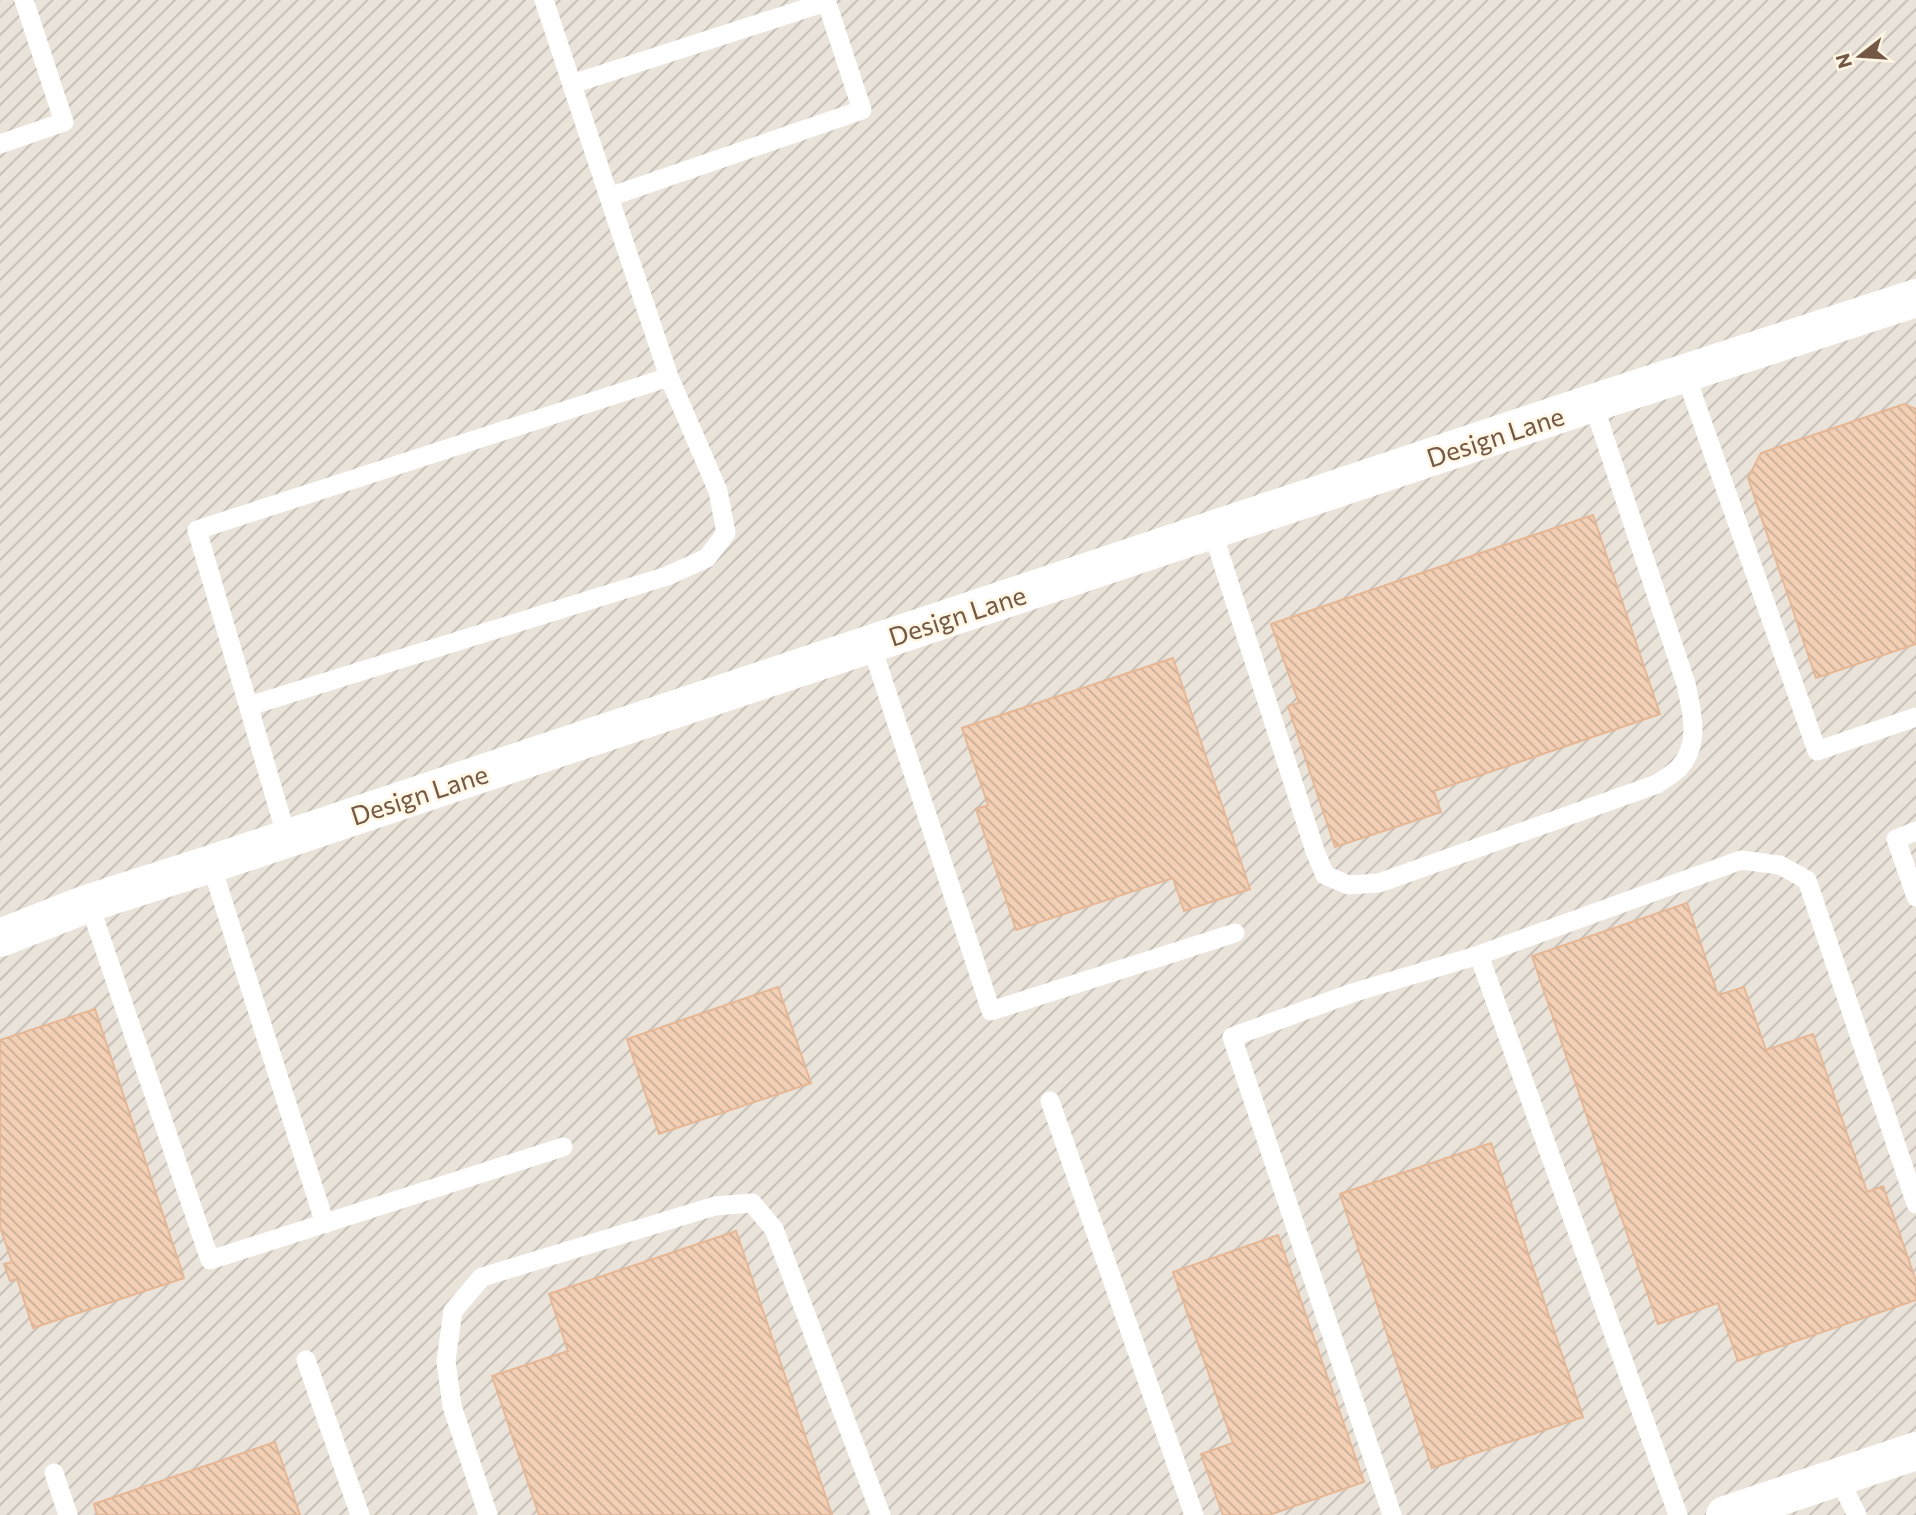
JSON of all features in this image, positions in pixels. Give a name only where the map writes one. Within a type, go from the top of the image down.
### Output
[{"type":"street","name":"Design Lane","points":[[0,937],[89,903],[1916,298]]},
{"type":"street","points":[[1725,1515],[1916,1451]]},
{"type":"lane","points":[[0,144],[64,122],[24,0]]},
{"type":"lane","points":[[249,706],[667,576],[708,558],[726,533],[718,491],[669,377],[544,0]]},
{"type":"lane","points":[[572,84],[826,1],[862,110],[609,197]]},
{"type":"lane","points":[[1685,373],[1817,751],[1916,717]]},
{"type":"lane","points":[[287,838],[197,530],[669,377]]},
{"type":"lane","points":[[1212,530],[1325,875],[1348,885],[1380,883],[1657,784],[1678,768],[1691,751],[1693,723],[1686,684],[1593,403]]},
{"type":"lane","points":[[871,644],[991,1011],[1235,933]]},
{"type":"lane","points":[[1916,831],[1896,839],[1916,897]]},
{"type":"lane","points":[[1392,1515],[1233,1037],[1352,993],[1479,955],[1741,859],[1780,865],[1807,880],[1916,1204]]},
{"type":"lane","points":[[211,864],[326,1224]]},
{"type":"lane","points":[[89,903],[210,1260],[563,1147]]},
{"type":"lane","points":[[1479,955],[1678,1515]]},
{"type":"lane","points":[[1050,1101],[1194,1515]]},
{"type":"lane","points":[[488,1515],[452,1406],[446,1361],[453,1311],[482,1277],[715,1206],[752,1203],[774,1229],[881,1515]]},
{"type":"lane","points":[[306,1360],[360,1515]]},
{"type":"lane","points":[[54,1473],[68,1515]]},
{"type":"lane","points":[[1838,1477],[1857,1515]]},
{"type":"shaded area","points":[[0,0],[1916,0],[1916,1515],[0,1515]]},
{"type":"building","points":[[1904,404],[1916,409],[1916,644],[1816,678],[1748,478],[1761,453]]},
{"type":"building","points":[[1593,515],[1660,714],[1434,791],[1441,812],[1335,847],[1288,706],[1299,703],[1271,624]]},
{"type":"building","points":[[1173,658],[1250,889],[1184,911],[1173,878],[1016,930],[976,809],[988,805],[962,728]]},
{"type":"building","points":[[1687,903],[1718,995],[1744,987],[1766,1050],[1813,1034],[1867,1192],[1883,1186],[1916,1281],[1916,1300],[1738,1361],[1718,1303],[1658,1324],[1532,956]]},
{"type":"building","points":[[778,987],[811,1083],[659,1134],[627,1039]]},
{"type":"building","points":[[95,1009],[184,1278],[33,1328],[17,1279],[10,1281],[4,1264],[12,1262],[0,1227],[0,1040]]},
{"type":"building","points":[[1491,1143],[1583,1417],[1432,1468],[1340,1194]]},
{"type":"building","points":[[736,1231],[832,1515],[539,1515],[492,1376],[568,1351],[549,1294]]},
{"type":"building","points":[[1278,1235],[1364,1482],[1269,1515],[1223,1515],[1201,1454],[1233,1443],[1173,1272]]},
{"type":"building","points":[[275,1442],[300,1515],[97,1515],[94,1504]]}]
